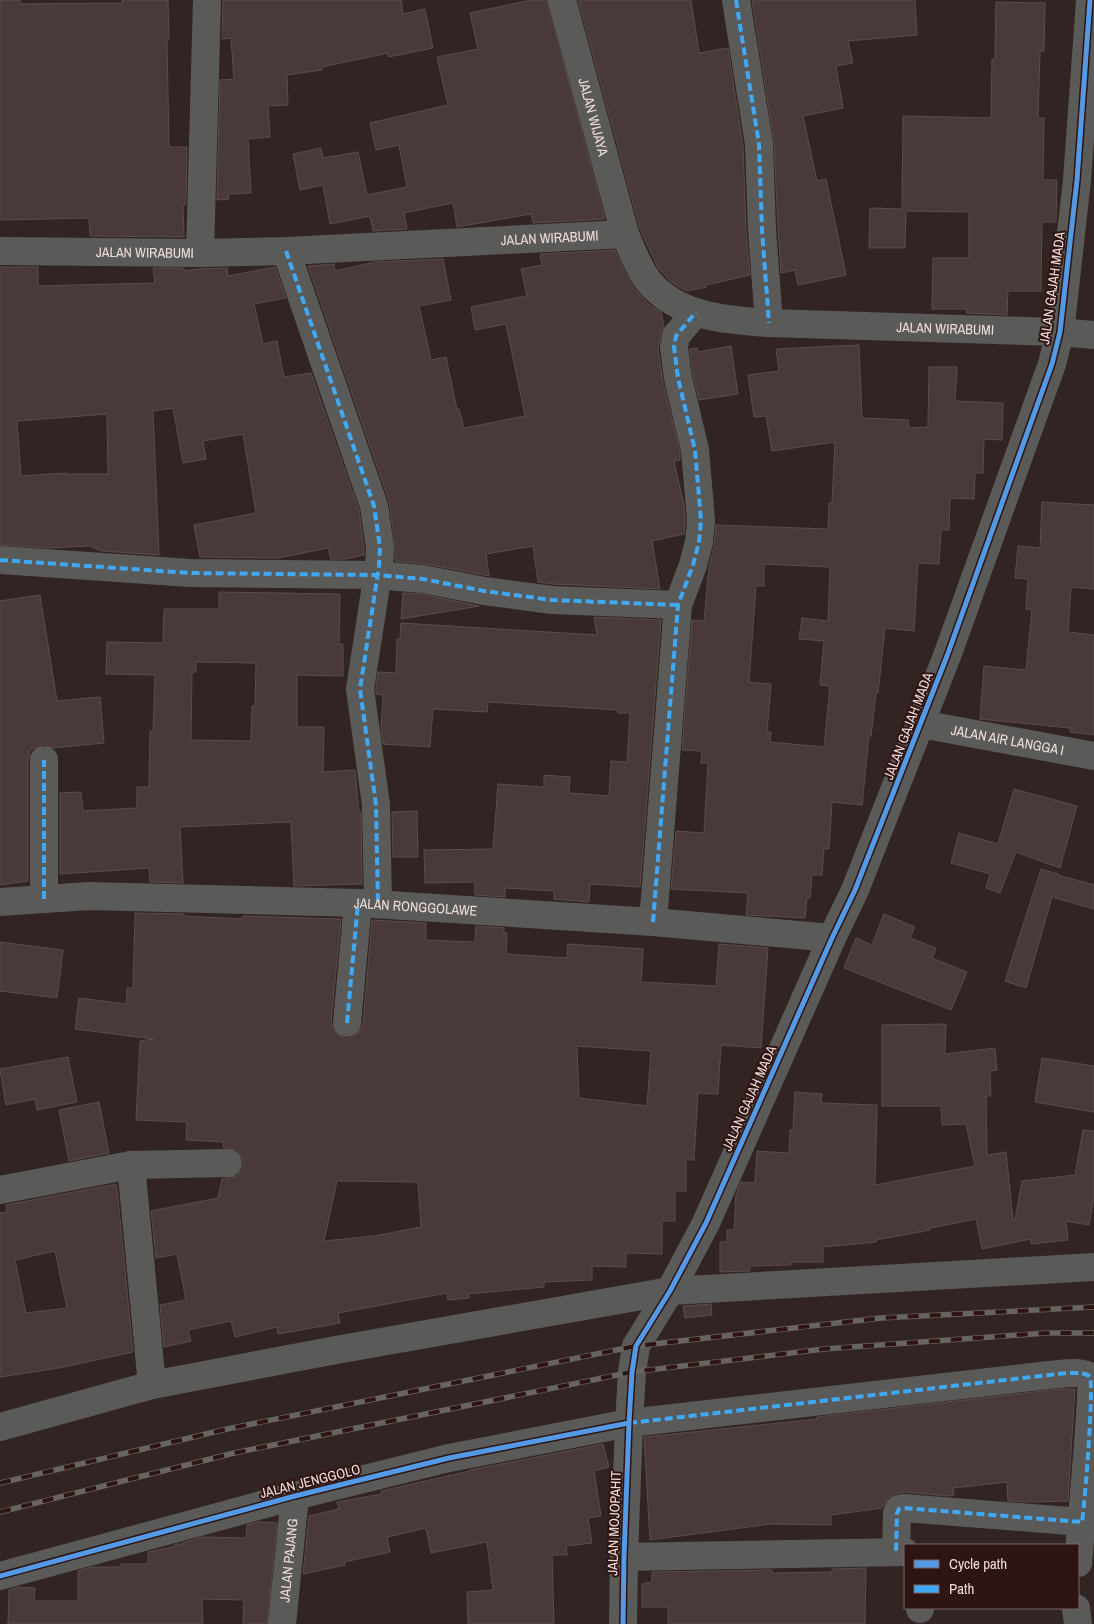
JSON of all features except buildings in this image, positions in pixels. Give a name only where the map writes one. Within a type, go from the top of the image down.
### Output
[{"type":"street","points":[[200,253],[207,0]]},
{"type":"street","name":"JALAN WIJAYA","points":[[562,0],[625,234]]},
{"type":"street","points":[[736,0],[759,144],[762,230],[769,323]]},
{"type":"street","name":"JALAN GAJAH MADA","points":[[629,1423],[632,1372],[636,1346],[670,1291],[706,1222],[855,890],[947,656],[1052,364],[1060,332],[1077,180],[1090,0]]},
{"type":"street","name":"JALAN WIRABUMI","points":[[0,251],[200,253],[286,251],[625,234],[638,265],[650,282],[679,306],[722,319],[769,323],[1060,332],[1094,335]]},
{"type":"street","points":[[286,251],[374,506],[380,547],[360,689],[376,805],[368,904],[347,1023]]},
{"type":"street","points":[[653,922],[678,605],[693,565],[699,542],[701,520],[695,450],[678,378],[674,347],[676,336],[696,312]]},
{"type":"street","points":[[0,560],[190,573],[377,576],[423,579],[484,591],[552,600],[678,605]]},
{"type":"street","name":"JALAN AIR LANGGA I","points":[[921,724],[1094,756]]},
{"type":"street","points":[[44,760],[44,899]]},
{"type":"street","name":"JALAN RONGGOLAWE","points":[[0,902],[89,896],[368,904],[653,922],[832,938]]},
{"type":"street","points":[[0,1190],[131,1165],[228,1163]]},
{"type":"street","points":[[131,1165],[152,1385]]},
{"type":"street","points":[[0,1427],[152,1385],[336,1350],[670,1291],[1094,1267]]},
{"type":"street","name":"JALAN JENGGOLO","points":[[0,1576],[295,1496],[449,1458],[629,1423],[1049,1375],[1083,1373],[1090,1376],[1093,1382],[1094,1410],[1079,1553]]},
{"type":"street","name":"JALAN MOJOPAHIT","points":[[623,1624],[629,1423]]},
{"type":"street","name":"JALAN PAJANG","points":[[282,1624],[295,1496]]},
{"type":"street","points":[[624,1557],[901,1552],[897,1513],[899,1509],[904,1508],[1082,1522]]},
{"type":"street","points":[[1076,1609],[1078,1624]]},
{"type":"railway","points":[[0,1483],[227,1429],[636,1346],[881,1318],[1094,1307]]},
{"type":"railway","points":[[0,1512],[234,1453],[632,1372],[824,1349],[1046,1333],[1094,1333]]},
{"type":"marked path","points":[[736,0],[759,144],[762,230],[769,323]]},
{"type":"marked path","points":[[286,251],[374,506],[380,547],[379,566],[360,689],[376,805],[378,904]]},
{"type":"marked path","points":[[653,922],[678,605],[693,565],[699,542],[701,520],[695,450],[678,378],[674,347],[676,336],[696,312]]},
{"type":"marked path","points":[[0,560],[190,573],[377,575],[423,579],[484,591],[552,600],[678,605]]},
{"type":"marked path","points":[[44,760],[44,899]]},
{"type":"marked path","points":[[347,1023],[358,903]]},
{"type":"marked path","points":[[629,1423],[1058,1374],[1077,1373],[1090,1377],[1090,1422],[1082,1522],[904,1508],[899,1509],[897,1513],[896,1552]]},
{"type":"cycle path","points":[[623,1624],[629,1423],[632,1372],[636,1346],[670,1291],[706,1223],[855,890],[947,656],[1052,364],[1060,332],[1077,180],[1090,0]]},
{"type":"cycle path","points":[[0,1576],[295,1496],[449,1458],[629,1423]]}]
